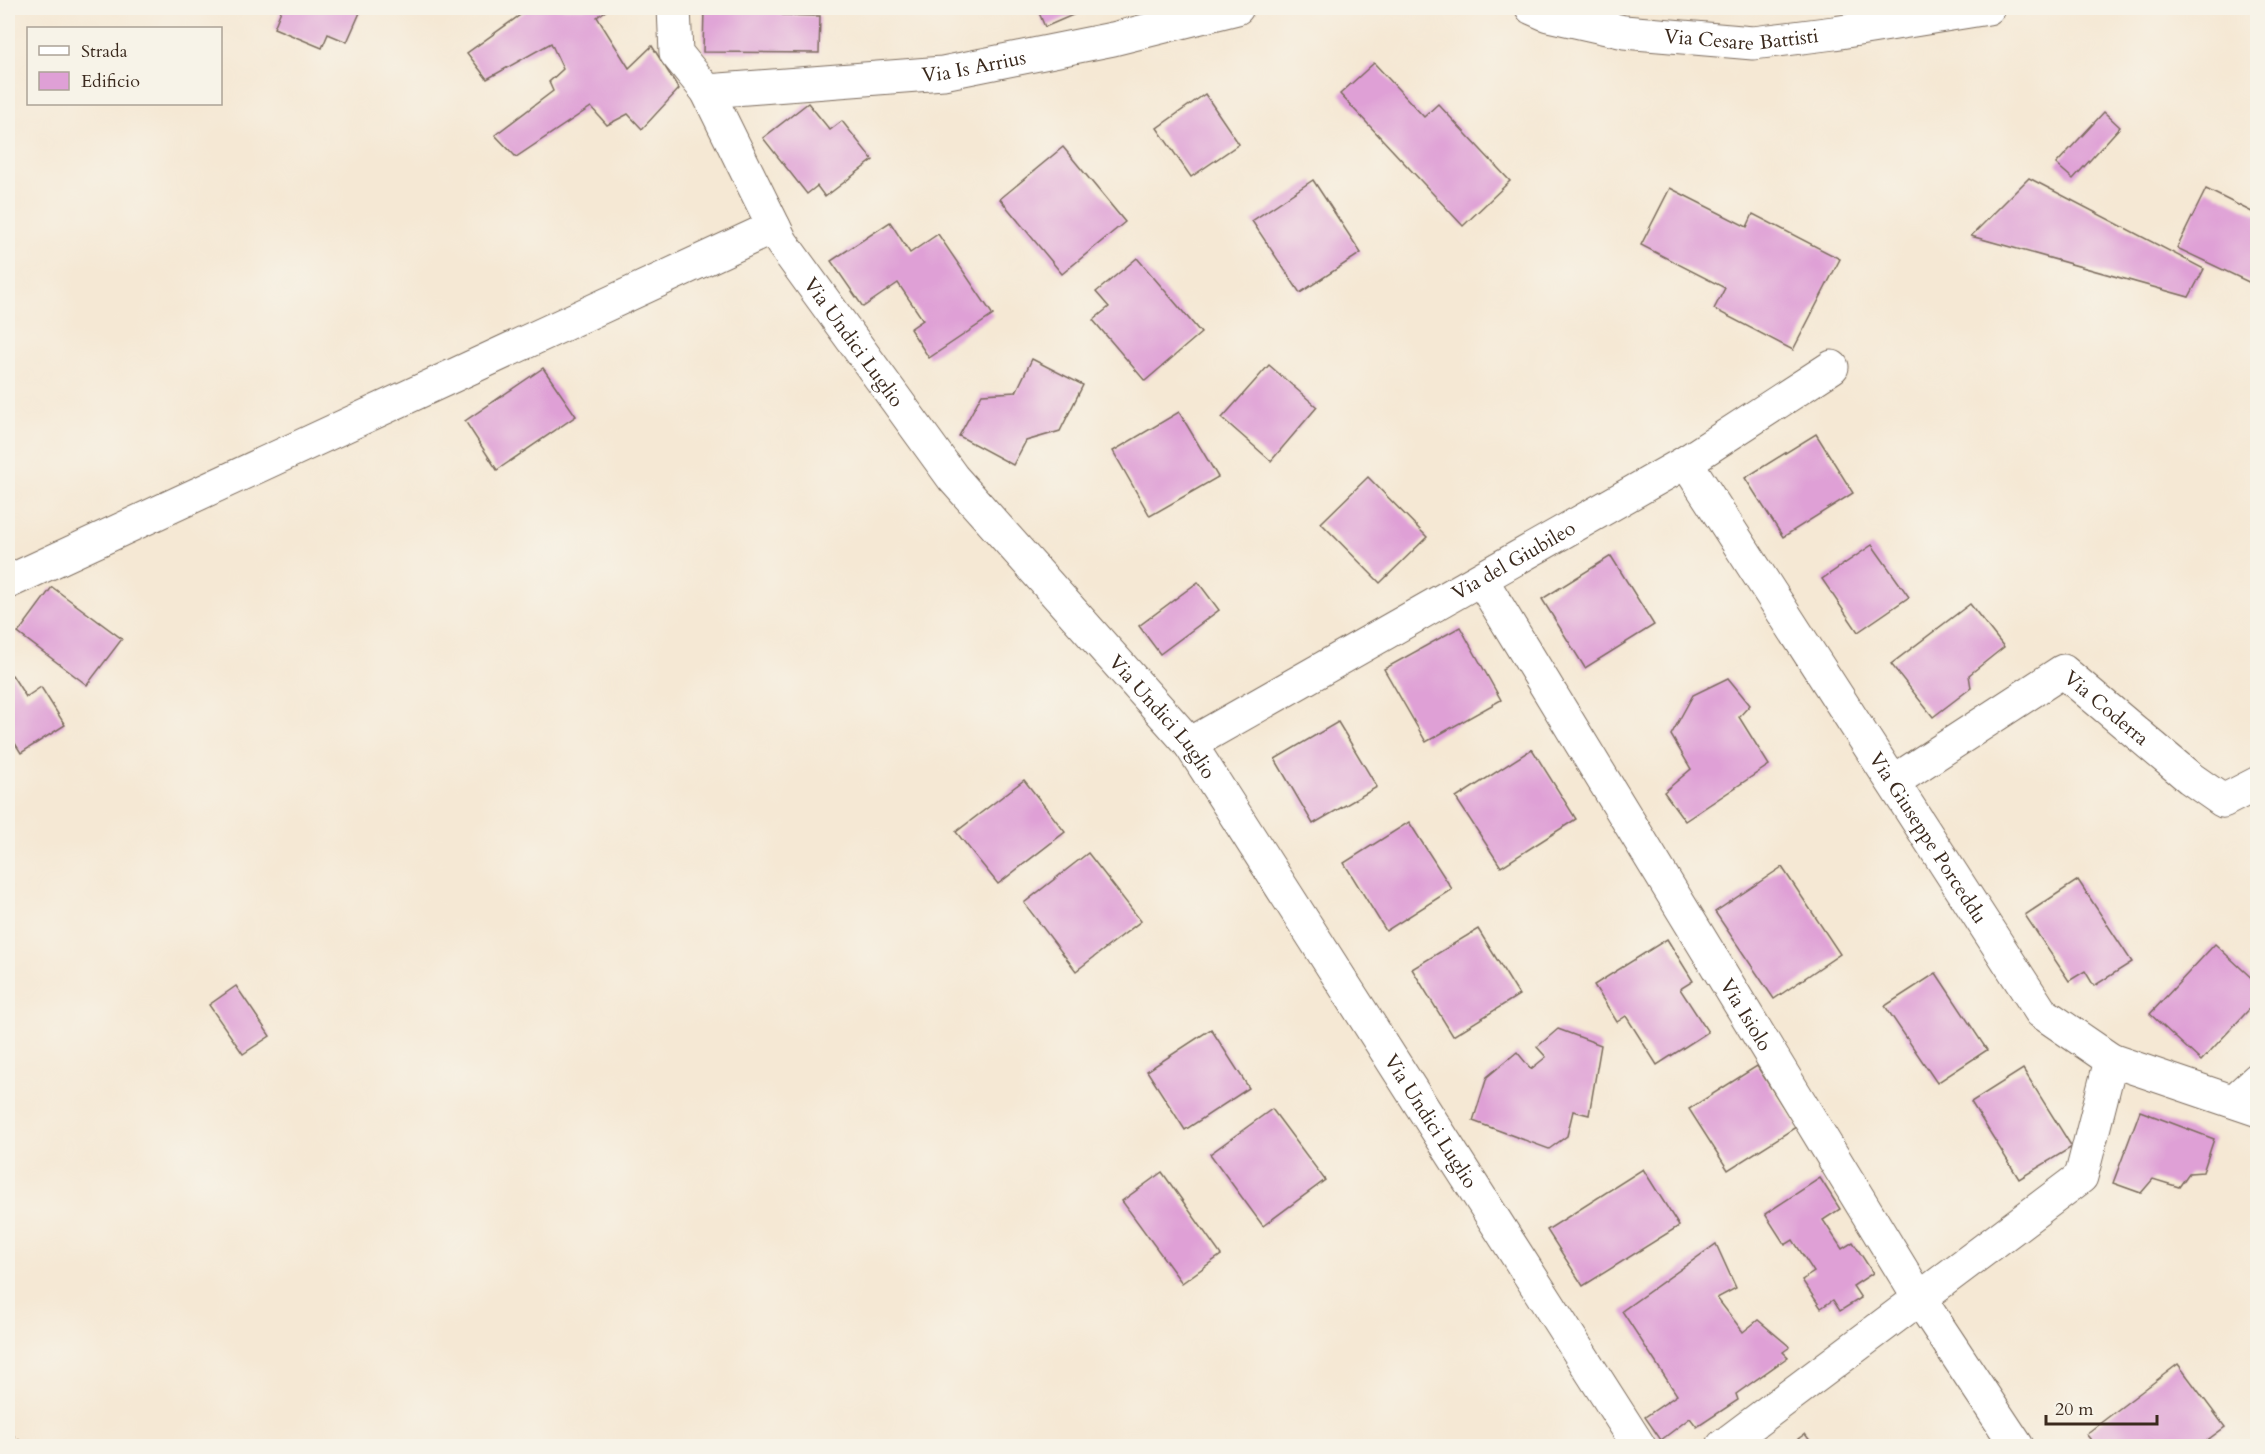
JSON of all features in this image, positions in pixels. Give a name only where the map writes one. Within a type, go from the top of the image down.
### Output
[{"type":"street","name":"Via Undici Luglio","points":[[674,8],[676,53],[707,91],[782,243],[953,478],[1190,744],[1639,1446]]},
{"type":"street","name":"Via Is Arrius","points":[[707,91],[943,73],[1113,39],[1237,8]]},
{"type":"street","name":"Via Cesare Battisti","points":[[1532,8],[1548,15],[1624,32],[1753,43],[1834,33],[1988,8]]},
{"type":"street","points":[[8,582],[774,227]]},
{"type":"street","name":"Via del Giubileo","points":[[1190,744],[1686,462],[1832,367]]},
{"type":"street","name":"Via Giuseppe Porceddu","points":[[1686,462],[2041,1011],[2111,1060],[2246,1106]]},
{"type":"street","name":"Via Isiolo","points":[[1480,579],[1919,1298],[2017,1446]]},
{"type":"street","name":"Via Coderra","points":[[1893,782],[2063,671],[2190,778],[2223,801],[2258,783]]},
{"type":"street","points":[[1722,1446],[2081,1177],[2111,1060]]},
{"type":"street","points":[[2246,1106],[2258,1079]]},
{"type":"path","points":[[8,1433],[25,1446]]},
{"type":"building","points":[[282,8],[362,8],[347,42],[328,34],[322,48],[274,28]]},
{"type":"building","points":[[530,8],[610,8],[597,17],[629,68],[652,46],[679,89],[642,129],[628,114],[607,125],[591,107],[516,157],[495,135],[553,91],[549,82],[563,69],[551,43],[487,79],[467,53]]},
{"type":"building","points":[[704,8],[784,8],[783,15],[820,16],[819,53],[703,52]]},
{"type":"building","points":[[1037,8],[1089,8],[1045,27]]},
{"type":"building","points":[[1374,63],[1424,117],[1438,104],[1510,181],[1463,226],[1340,94]]},
{"type":"building","points":[[1205,94],[1239,144],[1191,177],[1157,128]]},
{"type":"building","points":[[808,103],[830,130],[842,121],[873,160],[825,197],[817,186],[807,194],[763,138]]},
{"type":"building","points":[[2104,112],[2120,127],[2073,179],[2056,164]]},
{"type":"building","points":[[1063,147],[1125,222],[1062,274],[1000,199]]},
{"type":"building","points":[[2029,178],[2204,269],[2189,297],[1971,236]]},
{"type":"building","points":[[1313,180],[1361,253],[1300,293],[1252,221]]},
{"type":"building","points":[[1670,188],[1747,227],[1753,214],[1840,259],[1793,350],[1714,309],[1725,288],[1641,245]]},
{"type":"building","points":[[2206,189],[2258,215],[2257,286],[2177,248]]},
{"type":"building","points":[[890,222],[910,253],[938,234],[993,315],[929,358],[910,329],[923,320],[898,283],[863,307],[831,261]]},
{"type":"building","points":[[1137,258],[1201,333],[1145,381],[1093,320],[1109,307],[1096,292]]},
{"type":"building","points":[[1032,359],[1083,385],[1060,431],[1026,441],[1013,465],[959,436],[982,394],[1016,392]]},
{"type":"building","points":[[1269,365],[1317,407],[1271,461],[1222,418]]},
{"type":"building","points":[[543,368],[576,416],[497,470],[465,421]]},
{"type":"building","points":[[1179,412],[1218,477],[1150,516],[1113,451]]},
{"type":"building","points":[[1816,434],[1853,493],[1783,537],[1745,478]]},
{"type":"building","points":[[1368,477],[1427,537],[1380,583],[1321,523]]},
{"type":"building","points":[[1872,545],[1909,597],[1858,632],[1822,579]]},
{"type":"building","points":[[1611,556],[1654,625],[1585,668],[1542,599]]},
{"type":"building","points":[[1198,582],[1219,610],[1160,654],[1139,626]]},
{"type":"building","points":[[52,587],[122,639],[87,685],[18,633]]},
{"type":"building","points":[[1970,604],[2004,647],[1969,675],[1971,688],[1933,717],[1891,664]]},
{"type":"building","points":[[1460,627],[1501,700],[1426,742],[1384,669]]},
{"type":"building","points":[[12,675],[26,697],[41,687],[65,725],[21,753],[8,732],[8,678]]},
{"type":"building","points":[[1728,678],[1750,705],[1739,717],[1769,765],[1685,821],[1664,792],[1691,769],[1671,735],[1693,695]]},
{"type":"building","points":[[1338,722],[1377,787],[1313,824],[1275,759]]},
{"type":"building","points":[[1532,749],[1576,819],[1501,867],[1456,798]]},
{"type":"building","points":[[1024,780],[1065,832],[998,884],[956,832]]},
{"type":"building","points":[[1409,822],[1452,889],[1386,931],[1344,863]]},
{"type":"building","points":[[1088,853],[1141,921],[1076,971],[1024,903]]},
{"type":"building","points":[[1782,867],[1840,954],[1774,999],[1715,912]]},
{"type":"building","points":[[2078,880],[2132,962],[2094,986],[2085,971],[2069,981],[2025,915]]},
{"type":"building","points":[[1478,929],[1519,995],[1453,1036],[1412,969]]},
{"type":"building","points":[[1667,939],[1693,981],[1680,989],[1708,1032],[1657,1065],[1626,1016],[1617,1022],[1594,985]]},
{"type":"building","points":[[2215,944],[2258,984],[2258,1000],[2201,1061],[2150,1014]]},
{"type":"building","points":[[1936,973],[1987,1050],[1937,1083],[1885,1006]]},
{"type":"building","points":[[236,986],[270,1036],[243,1054],[209,1005]]},
{"type":"building","points":[[1211,1029],[1249,1088],[1185,1130],[1147,1071]]},
{"type":"building","points":[[1558,1029],[1601,1045],[1589,1115],[1573,1111],[1567,1136],[1549,1149],[1473,1121],[1487,1077],[1517,1052],[1531,1069],[1546,1057],[1537,1047]]},
{"type":"building","points":[[1757,1066],[1796,1127],[1728,1170],[1689,1109]]},
{"type":"building","points":[[2023,1069],[2072,1147],[2019,1179],[1971,1102]]},
{"type":"building","points":[[1272,1109],[1325,1180],[1263,1226],[1210,1154]]},
{"type":"building","points":[[2140,1111],[2214,1139],[2203,1172],[2189,1173],[2179,1187],[2153,1179],[2141,1193],[2113,1183]]},
{"type":"building","points":[[1643,1169],[1679,1226],[1583,1286],[1547,1230]]},
{"type":"building","points":[[1162,1172],[1221,1255],[1182,1283],[1122,1201]]},
{"type":"building","points":[[1820,1178],[1840,1209],[1823,1220],[1842,1249],[1853,1242],[1873,1273],[1853,1286],[1861,1298],[1840,1311],[1833,1300],[1821,1308],[1802,1280],[1814,1272],[1793,1240],[1785,1245],[1765,1214]]},
{"type":"building","points":[[1716,1244],[1736,1288],[1717,1298],[1743,1332],[1758,1320],[1790,1347],[1783,1352],[1788,1357],[1736,1394],[1738,1400],[1697,1427],[1690,1418],[1661,1440],[1645,1417],[1677,1395],[1622,1311]]},
{"type":"building","points":[[2178,1364],[2225,1427],[2199,1446],[2096,1446],[2086,1434]]},
{"type":"building","points":[[1805,1434],[1814,1446],[1788,1446]]}]
